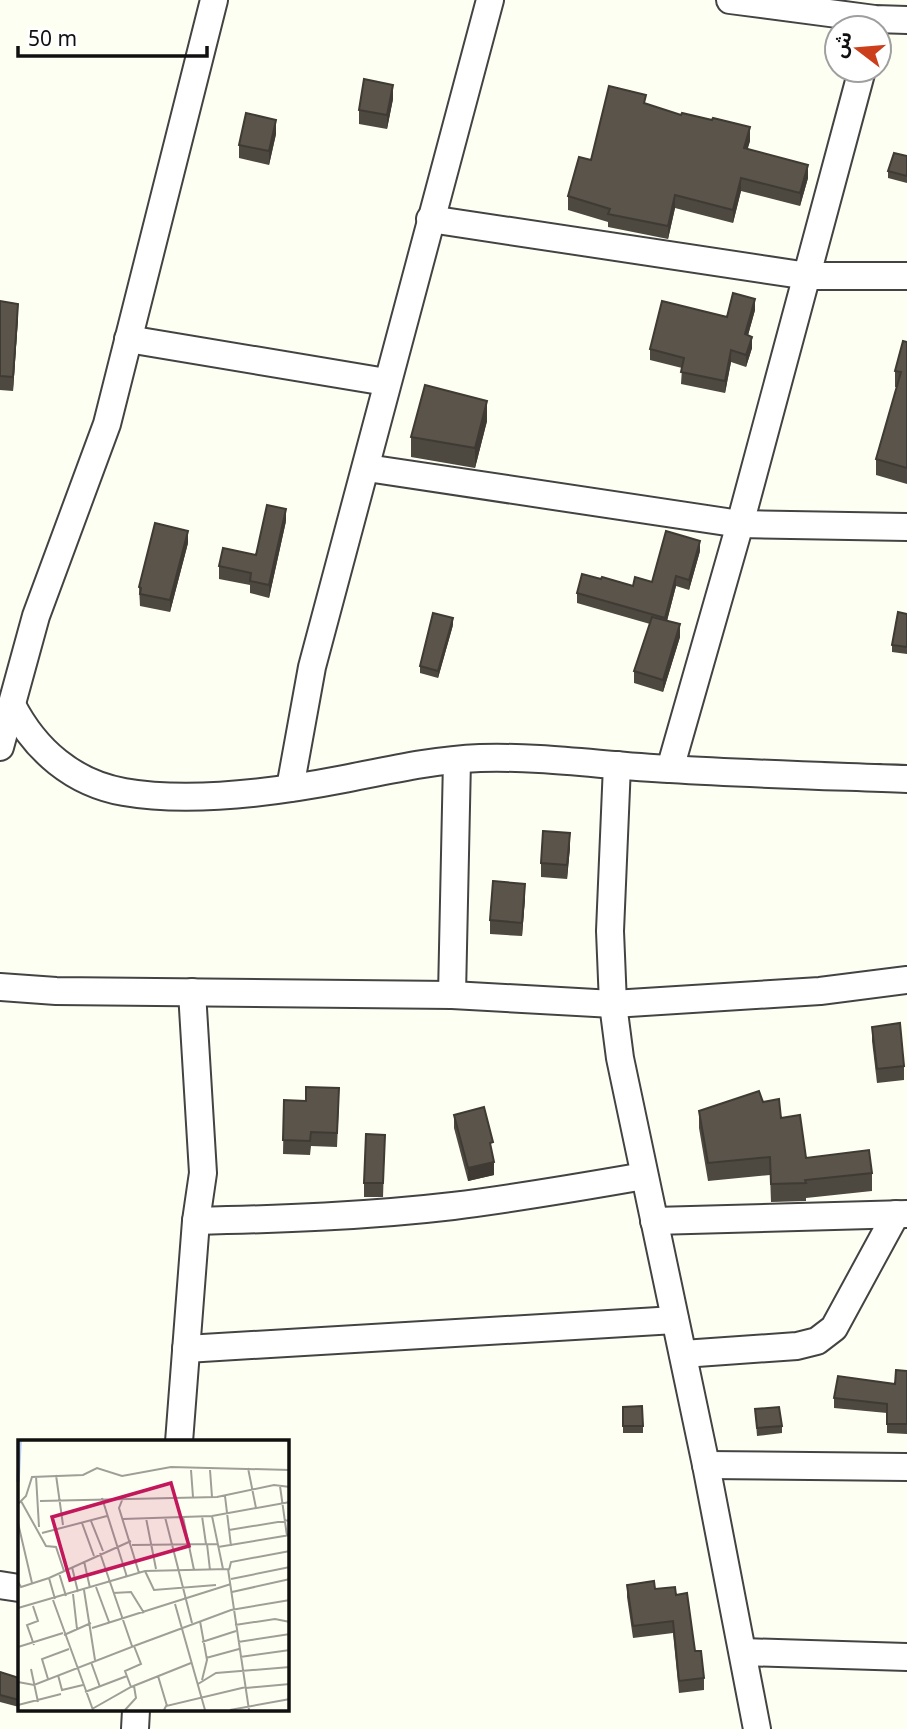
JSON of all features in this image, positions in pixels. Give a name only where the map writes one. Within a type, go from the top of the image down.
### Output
[{"type":"street","points":[[0,747],[36,616],[107,424],[214,0]]},
{"type":"street","points":[[290,789],[312,667],[490,0]]},
{"type":"street","points":[[730,0],[858,14]]},
{"type":"street","points":[[670,769],[740,524],[858,84]]},
{"type":"street","points":[[430,219],[808,276],[907,275]]},
{"type":"street","points":[[128,339],[386,383]]},
{"type":"street","points":[[367,468],[740,524],[907,527]]},
{"type":"street","points":[[12,705],[27,731],[62,767],[103,787],[126,792],[180,796],[290,789],[388,769],[457,760],[530,759],[670,769],[907,779]]},
{"type":"street","points":[[452,995],[457,760]]},
{"type":"street","points":[[617,765],[610,931],[613,1004],[620,1058],[684,1354],[757,1729]]},
{"type":"street","points":[[0,987],[56,991],[452,995],[613,1004],[820,991],[907,980]]},
{"type":"street","points":[[179,1440],[196,1221],[203,1173],[192,992]]},
{"type":"street","points":[[196,1221],[315,1218],[414,1210],[512,1198],[644,1176]]},
{"type":"street","points":[[654,1221],[902,1214]]},
{"type":"street","points":[[684,1354],[807,1345],[826,1336],[840,1320],[902,1214]]},
{"type":"street","points":[[186,1349],[675,1320]]},
{"type":"street","points":[[706,1465],[907,1467]]},
{"type":"street","points":[[0,1585],[18,1588]]},
{"type":"street","points":[[743,1653],[907,1657]]},
{"type":"building","points":[[364,79],[393,85],[387,115],[359,110]]},
{"type":"building","points":[[609,86],[646,95],[644,103],[681,115],[713,118],[750,127],[744,148],[808,165],[800,193],[741,178],[733,210],[675,195],[668,226],[608,214],[610,209],[568,196],[579,157],[591,160]]},
{"type":"building","points":[[246,113],[276,120],[269,151],[239,145]]},
{"type":"building","points":[[894,153],[907,156],[907,176],[888,171]]},
{"type":"building","points":[[733,293],[755,299],[745,334],[752,337],[746,355],[731,350],[725,381],[681,372],[684,358],[650,349],[662,301],[727,317]]},
{"type":"building","points":[[0,301],[18,304],[13,377],[0,376]]},
{"type":"building","points":[[903,341],[907,342],[907,468],[876,459],[901,372],[895,371]]},
{"type":"building","points":[[425,385],[487,401],[475,448],[411,437]]},
{"type":"building","points":[[267,505],[286,509],[269,585],[250,581],[251,573],[219,566],[223,548],[256,555]]},
{"type":"building","points":[[155,523],[188,531],[170,600],[140,594],[139,587]]},
{"type":"building","points":[[666,531],[700,541],[689,580],[676,576],[665,618],[577,593],[582,574],[633,586],[635,577],[652,582]]},
{"type":"building","points":[[898,612],[907,614],[907,647],[892,645]]},
{"type":"building","points":[[433,613],[453,618],[438,671],[420,666]]},
{"type":"building","points":[[652,617],[680,624],[663,680],[634,671]]},
{"type":"building","points":[[543,831],[570,833],[567,865],[541,863]]},
{"type":"building","points":[[493,881],[525,884],[522,923],[490,920]]},
{"type":"building","points":[[900,1023],[904,1066],[877,1069],[872,1027]]},
{"type":"building","points":[[306,1087],[339,1088],[337,1133],[311,1132],[310,1141],[283,1140],[284,1100],[306,1101]]},
{"type":"building","points":[[759,1091],[763,1102],[779,1099],[781,1118],[800,1115],[806,1158],[869,1150],[872,1173],[805,1180],[806,1183],[771,1184],[770,1157],[708,1163],[699,1111]]},
{"type":"building","points":[[484,1107],[493,1142],[490,1143],[494,1162],[468,1168],[454,1115]]},
{"type":"building","points":[[366,1134],[385,1135],[383,1183],[364,1183]]},
{"type":"building","points":[[896,1370],[907,1371],[907,1424],[887,1424],[887,1404],[834,1398],[838,1376],[895,1384]]},
{"type":"building","points":[[642,1406],[643,1426],[623,1426],[623,1407]]},
{"type":"building","points":[[779,1407],[782,1426],[757,1428],[755,1409]]},
{"type":"building","points":[[654,1581],[655,1589],[675,1587],[676,1595],[687,1593],[695,1651],[701,1651],[704,1678],[679,1681],[673,1621],[633,1626],[627,1585]]},
{"type":"building","points":[[0,1672],[18,1678],[18,1700],[0,1695]]}]
